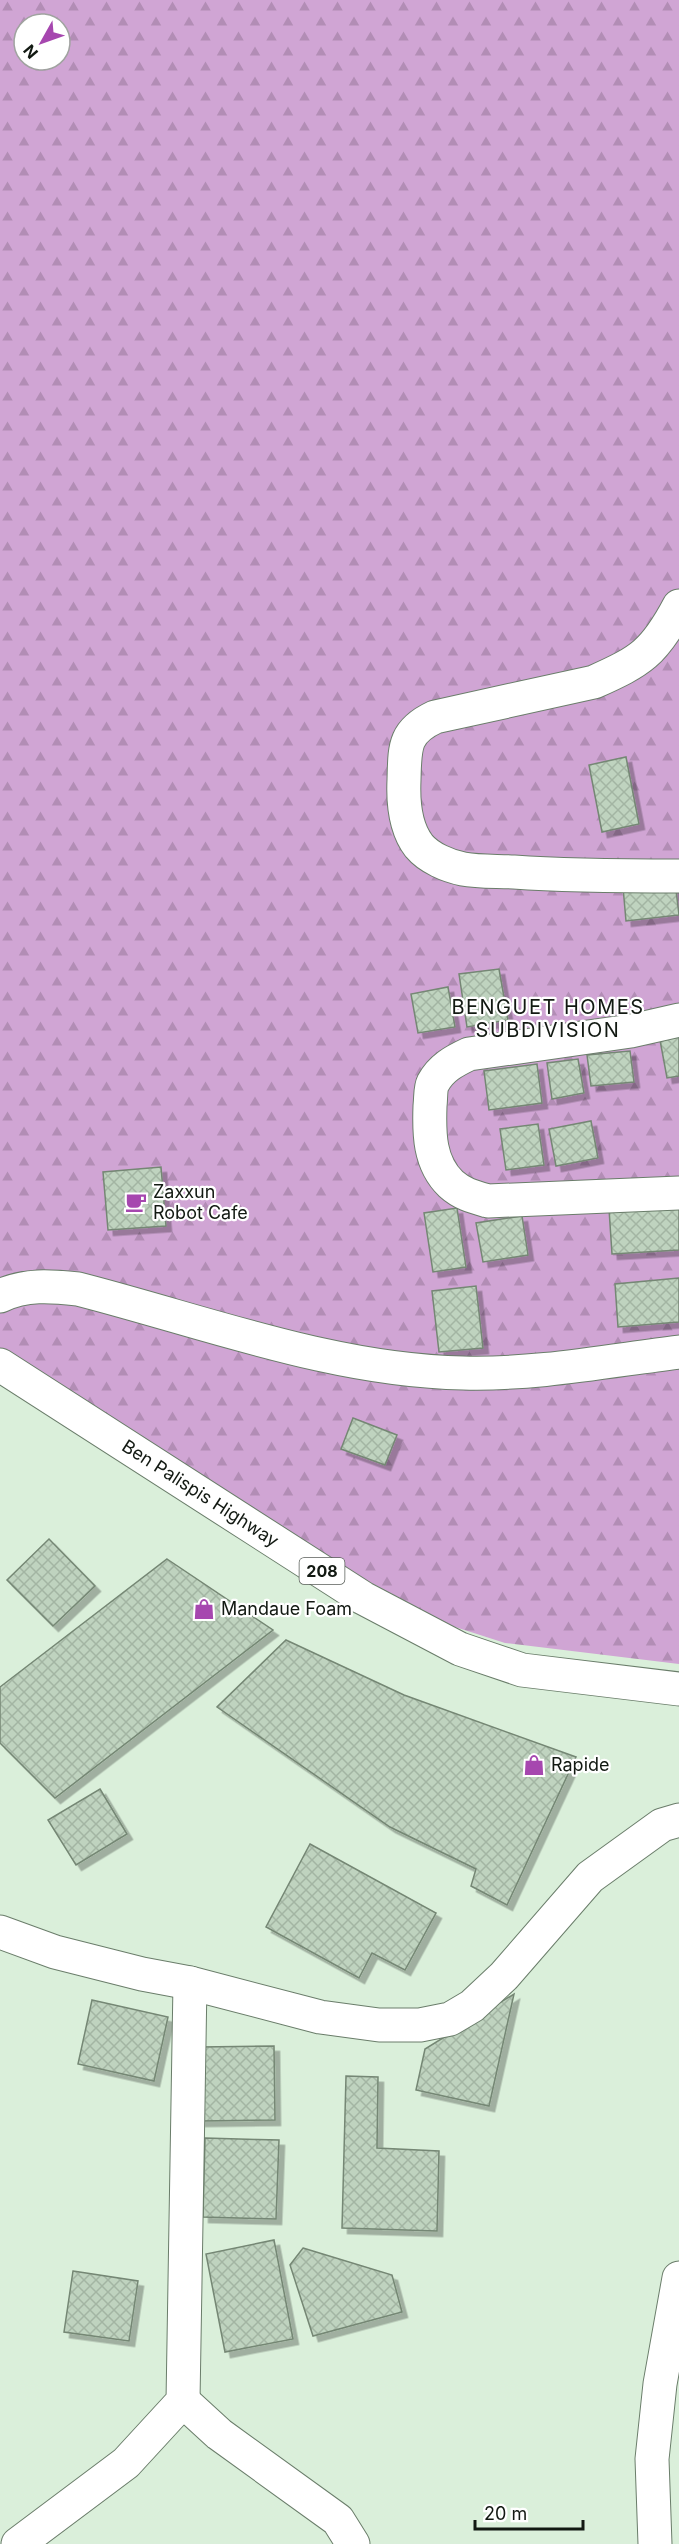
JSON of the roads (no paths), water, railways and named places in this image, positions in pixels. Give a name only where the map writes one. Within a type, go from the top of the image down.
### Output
[{"type":"street","points":[[679,606],[654,646],[636,662],[617,672],[594,682],[435,717],[421,723],[411,733],[405,747],[403,793],[408,827],[419,847],[438,860],[464,869],[548,874],[679,876]]},
{"type":"street","points":[[679,1020],[631,1031],[468,1054],[440,1072],[432,1085],[429,1134],[437,1166],[450,1183],[467,1196],[488,1201],[679,1193]]},
{"type":"street","points":[[0,1296],[24,1287],[47,1286],[78,1289],[343,1360],[460,1373],[517,1373],[679,1352]]},
{"type":"street","name":"Ben Palispis Highway","points":[[0,1365],[363,1598],[460,1649],[522,1670],[679,1689]]},
{"type":"street","points":[[0,1932],[55,1952],[142,1974],[190,1983],[320,2017],[379,2025],[420,2025],[450,2019],[472,2006],[504,1976],[590,1877],[662,1824],[679,1820]]},
{"type":"street","points":[[18,2544],[126,2463],[183,2401],[190,1983]]},
{"type":"street","points":[[655,2544],[652,2459],[660,2384],[679,2278]]},
{"type":"street","points":[[183,2401],[219,2434],[338,2520],[353,2544]]},
{"type":"place","name":"Zaxxun Robot Cafe","points":[[136,1202]]},
{"type":"place","name":"Mandaue Foam","points":[[204,1609]]},
{"type":"place","name":"Rapide","points":[[534,1765]]},
{"type":"district","name":"BENGUET HOMES SUBDIVISION","points":[[548,1018]]}]
